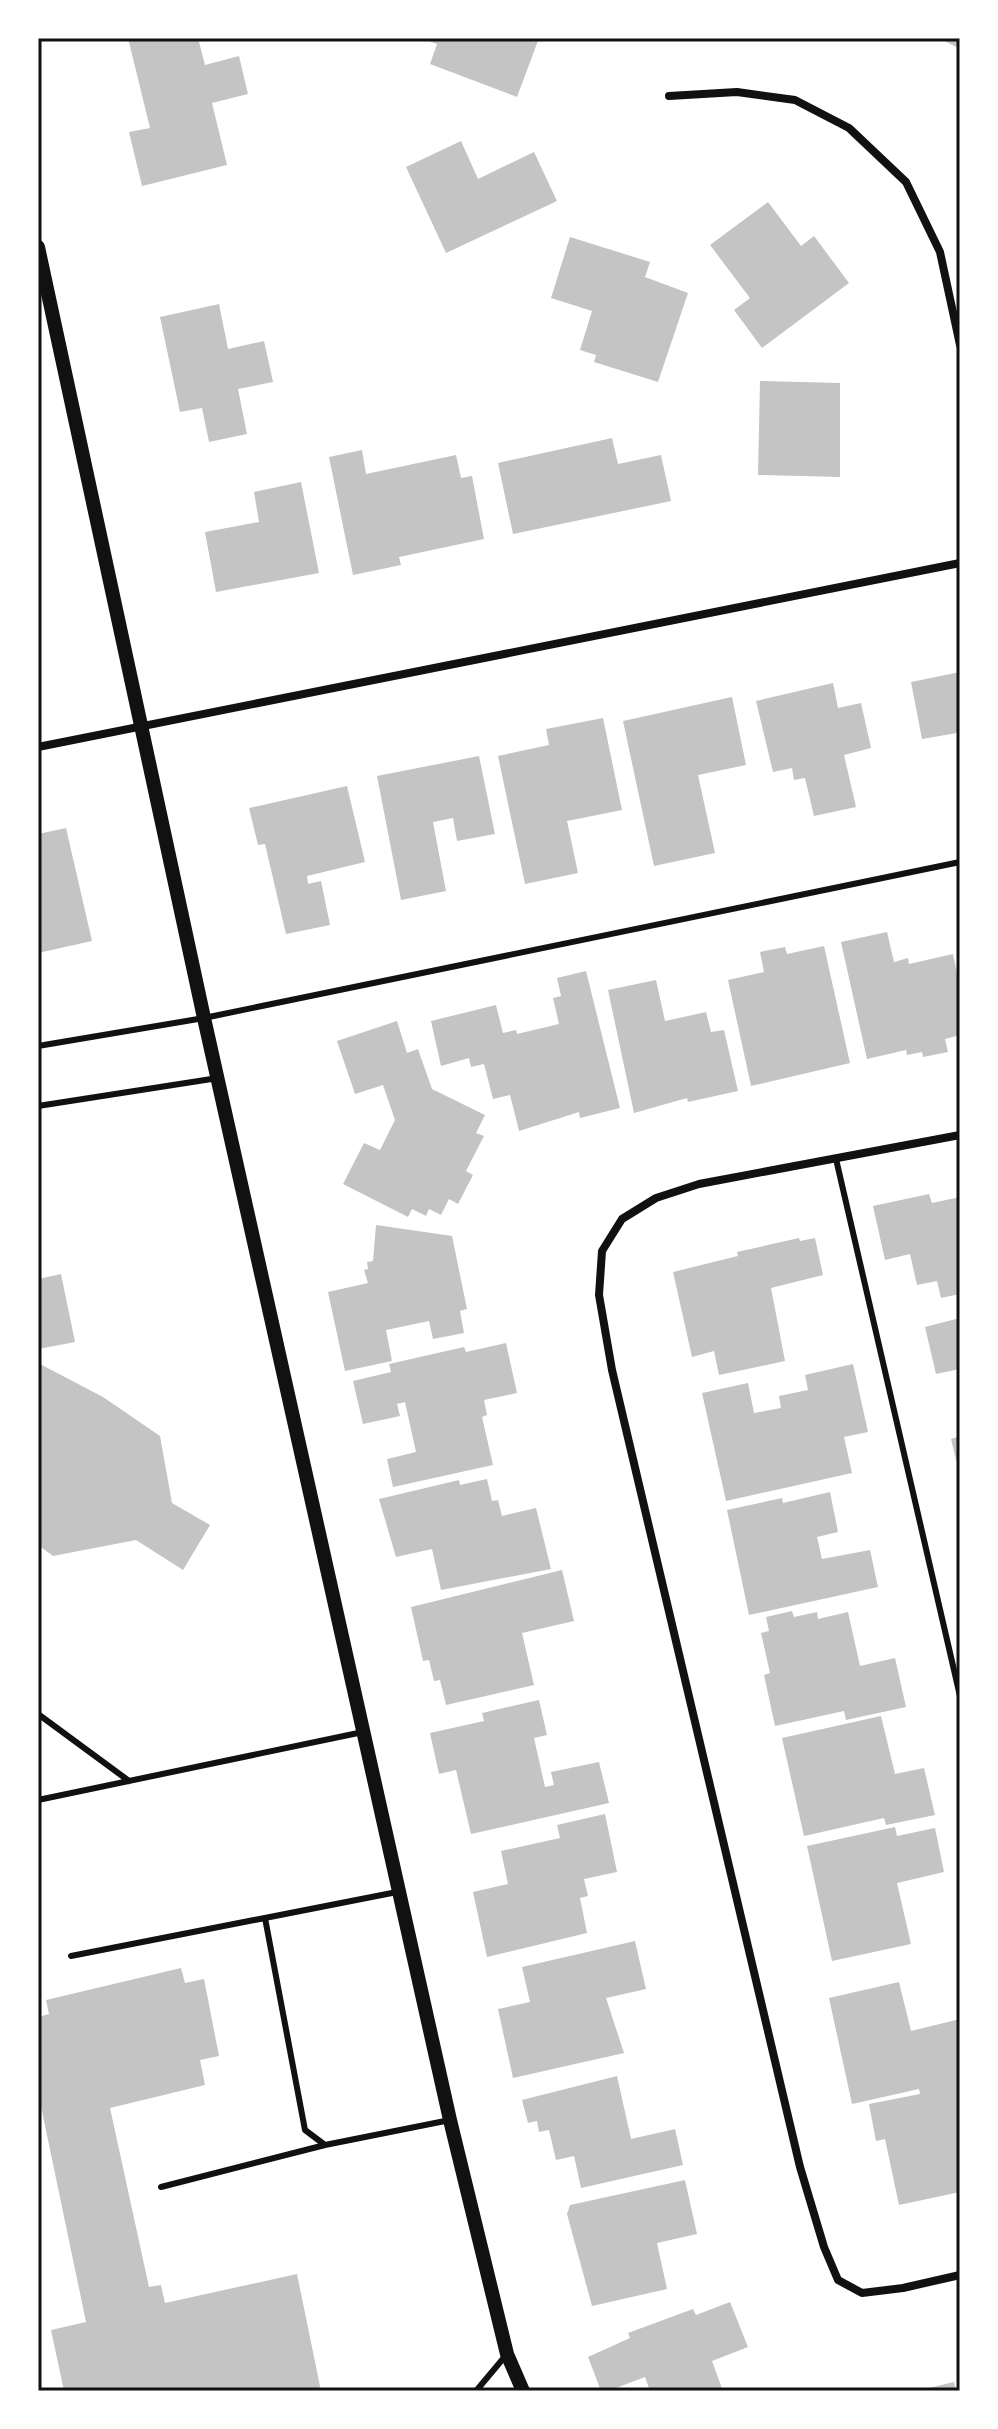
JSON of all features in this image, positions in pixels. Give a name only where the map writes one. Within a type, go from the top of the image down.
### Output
[{"type":"street","points":[[669,96],[737,92],[795,100],[849,128],[906,182],[940,252],[960,345]]},
{"type":"street","points":[[38,247],[204,1018],[450,2120],[507,2354],[523,2391]]},
{"type":"street","points":[[38,747],[960,563]]},
{"type":"street","points":[[960,1135],[699,1184],[656,1198],[622,1219],[602,1251],[599,1295],[612,1370],[800,2167],[824,2247],[838,2280],[862,2293],[903,2288],[960,2275]]},
{"type":"lane","points":[[38,1046],[204,1018],[960,862]]},
{"type":"lane","points":[[38,1106],[218,1078]]},
{"type":"lane","points":[[836,1159],[960,1696]]},
{"type":"lane","points":[[38,1714],[129,1781]]},
{"type":"lane","points":[[38,1800],[363,1732]]},
{"type":"lane","points":[[71,1956],[400,1891]]},
{"type":"lane","points":[[265,1918],[305,2130],[325,2145]]},
{"type":"lane","points":[[161,2187],[325,2145],[450,2120]]},
{"type":"lane","points":[[476,2391],[507,2354]]},
{"type":"building","points":[[128,38],[198,38],[205,65],[239,56],[248,94],[212,103],[227,165],[142,186],[129,132],[150,128]]},
{"type":"building","points":[[420,38],[539,38],[517,97],[430,64],[437,44]]},
{"type":"building","points":[[939,38],[960,38],[960,49]]},
{"type":"building","points":[[461,141],[478,179],[534,152],[557,201],[446,253],[406,167]]},
{"type":"building","points":[[768,202],[801,246],[814,236],[849,283],[762,348],[734,310],[750,298],[710,245]]},
{"type":"building","points":[[570,237],[650,262],[645,277],[688,293],[658,382],[594,362],[596,355],[580,350],[592,311],[551,298]]},
{"type":"building","points":[[219,304],[228,349],[264,341],[273,382],[238,389],[247,434],[209,442],[202,408],[180,412],[160,317]]},
{"type":"building","points":[[760,381],[840,383],[840,477],[758,475]]},
{"type":"building","points":[[612,438],[618,464],[661,455],[671,501],[513,534],[498,463]]},
{"type":"building","points":[[362,450],[366,474],[456,455],[461,478],[472,476],[484,539],[399,557],[401,565],[353,575],[329,457]]},
{"type":"building","points":[[301,482],[319,573],[216,592],[205,532],[259,522],[254,492]]},
{"type":"building","points":[[960,672],[960,738],[957,733],[922,739],[911,682]]},
{"type":"building","points":[[833,683],[838,708],[861,703],[871,748],[844,755],[856,807],[814,816],[805,778],[794,780],[792,768],[773,772],[756,701]]},
{"type":"building","points":[[732,697],[746,765],[698,775],[715,853],[654,866],[623,721]]},
{"type":"building","points":[[603,718],[622,810],[567,821],[578,873],[525,884],[498,756],[549,745],[546,729]]},
{"type":"building","points":[[479,756],[495,834],[457,841],[453,818],[433,822],[446,891],[401,900],[377,776]]},
{"type":"building","points":[[347,786],[365,862],[307,876],[308,884],[321,881],[330,925],[286,934],[265,844],[258,845],[249,808]]},
{"type":"building","points":[[66,828],[92,941],[38,953],[38,834]]},
{"type":"building","points":[[887,932],[894,962],[908,958],[909,964],[953,954],[960,987],[960,1035],[945,1039],[948,1052],[923,1057],[922,1052],[907,1055],[906,1050],[867,1059],[841,942]]},
{"type":"building","points":[[824,946],[850,1063],[751,1086],[728,980],[764,972],[760,952],[785,947],[787,954]]},
{"type":"building","points":[[586,971],[620,1108],[580,1118],[579,1112],[519,1131],[510,1095],[493,1099],[484,1064],[471,1067],[469,1058],[441,1066],[431,1021],[496,1005],[503,1033],[516,1030],[517,1034],[559,1024],[553,998],[561,996],[557,978]]},
{"type":"building","points":[[656,980],[665,1021],[706,1012],[711,1032],[724,1030],[738,1091],[688,1102],[687,1098],[634,1113],[608,990]]},
{"type":"building","points":[[397,1021],[407,1053],[418,1049],[432,1089],[485,1115],[476,1133],[484,1136],[466,1171],[473,1175],[458,1204],[449,1199],[441,1215],[429,1209],[426,1216],[412,1209],[408,1217],[343,1184],[364,1143],[380,1150],[395,1120],[383,1085],[355,1094],[337,1041]]},
{"type":"building","points":[[929,1194],[932,1203],[960,1197],[960,1294],[941,1298],[937,1281],[917,1285],[910,1254],[885,1260],[873,1206]]},
{"type":"building","points":[[376,1225],[452,1236],[467,1309],[460,1311],[464,1333],[433,1339],[429,1321],[386,1330],[392,1361],[345,1371],[328,1292],[368,1283],[364,1270],[368,1269],[367,1262],[373,1261]]},
{"type":"building","points":[[799,1238],[800,1241],[815,1238],[823,1275],[771,1288],[785,1361],[719,1375],[714,1351],[692,1357],[673,1272],[738,1256],[737,1252]]},
{"type":"building","points":[[61,1274],[75,1342],[38,1349],[38,1279]]},
{"type":"building","points":[[960,1318],[960,1369],[936,1374],[925,1327]]},
{"type":"building","points":[[506,1343],[517,1393],[484,1400],[487,1415],[482,1417],[493,1465],[393,1487],[387,1459],[416,1452],[405,1402],[397,1404],[400,1416],[363,1424],[353,1381],[391,1372],[389,1364],[464,1347],[466,1352]]},
{"type":"building","points":[[38,1363],[103,1397],[160,1436],[172,1503],[210,1525],[183,1570],[136,1540],[53,1556],[38,1545]]},
{"type":"building","points":[[853,1364],[868,1432],[844,1437],[852,1473],[726,1501],[702,1393],[748,1383],[754,1413],[781,1408],[779,1396],[808,1390],[805,1375]]},
{"type":"building","points":[[960,1436],[960,1472],[959,1472],[951,1439]]},
{"type":"building","points":[[487,1479],[492,1501],[498,1500],[502,1516],[536,1508],[551,1569],[441,1590],[432,1549],[396,1557],[379,1499],[459,1480],[460,1485]]},
{"type":"building","points":[[830,1492],[838,1532],[817,1537],[822,1559],[870,1550],[878,1587],[749,1615],[727,1510],[782,1498],[783,1503]]},
{"type":"building","points":[[562,1570],[574,1621],[522,1633],[534,1685],[446,1705],[440,1680],[434,1681],[429,1660],[423,1661],[411,1607]]},
{"type":"building","points":[[792,1611],[794,1617],[817,1612],[818,1619],[848,1612],[860,1666],[895,1658],[906,1707],[846,1720],[844,1711],[775,1726],[764,1675],[770,1673],[761,1633],[769,1631],[766,1617]]},
{"type":"building","points":[[539,1700],[547,1735],[534,1738],[545,1787],[554,1785],[551,1772],[599,1762],[609,1803],[471,1834],[456,1770],[439,1774],[430,1733],[484,1721],[482,1713]]},
{"type":"building","points":[[881,1716],[895,1774],[924,1768],[935,1815],[886,1825],[884,1818],[804,1836],[782,1738]]},
{"type":"building","points":[[605,1814],[617,1872],[584,1879],[588,1896],[580,1898],[587,1933],[487,1957],[473,1892],[508,1884],[501,1851],[560,1838],[557,1825]]},
{"type":"building","points":[[895,1827],[897,1836],[935,1828],[944,1872],[897,1883],[911,1944],[832,1961],[807,1846]]},
{"type":"building","points":[[635,1941],[646,1989],[606,1998],[624,2053],[513,2078],[498,2009],[530,2002],[522,1967]]},
{"type":"building","points":[[181,1968],[185,1983],[204,1979],[219,2056],[200,2060],[205,2085],[110,2108],[149,2287],[161,2285],[165,2303],[297,2274],[321,2391],[64,2391],[51,2330],[86,2322],[38,2092],[38,2017],[49,2014],[46,2000]]},
{"type":"building","points":[[899,1982],[911,2031],[960,2019],[960,2192],[899,2205],[885,2139],[876,2141],[869,2104],[920,2094],[919,2089],[852,2104],[829,1998]]},
{"type":"building","points":[[617,2076],[631,2139],[675,2129],[683,2165],[581,2188],[574,2156],[556,2160],[549,2130],[539,2132],[537,2121],[528,2123],[522,2100]]},
{"type":"building","points":[[685,2180],[697,2234],[657,2243],[667,2289],[592,2306],[567,2214],[570,2205]]},
{"type":"building","points":[[730,2302],[748,2347],[712,2361],[723,2391],[650,2391],[645,2377],[601,2391],[588,2357],[630,2338],[628,2333],[693,2309],[696,2315]]},
{"type":"building","points":[[954,2382],[956,2391],[920,2391],[920,2390]]}]
